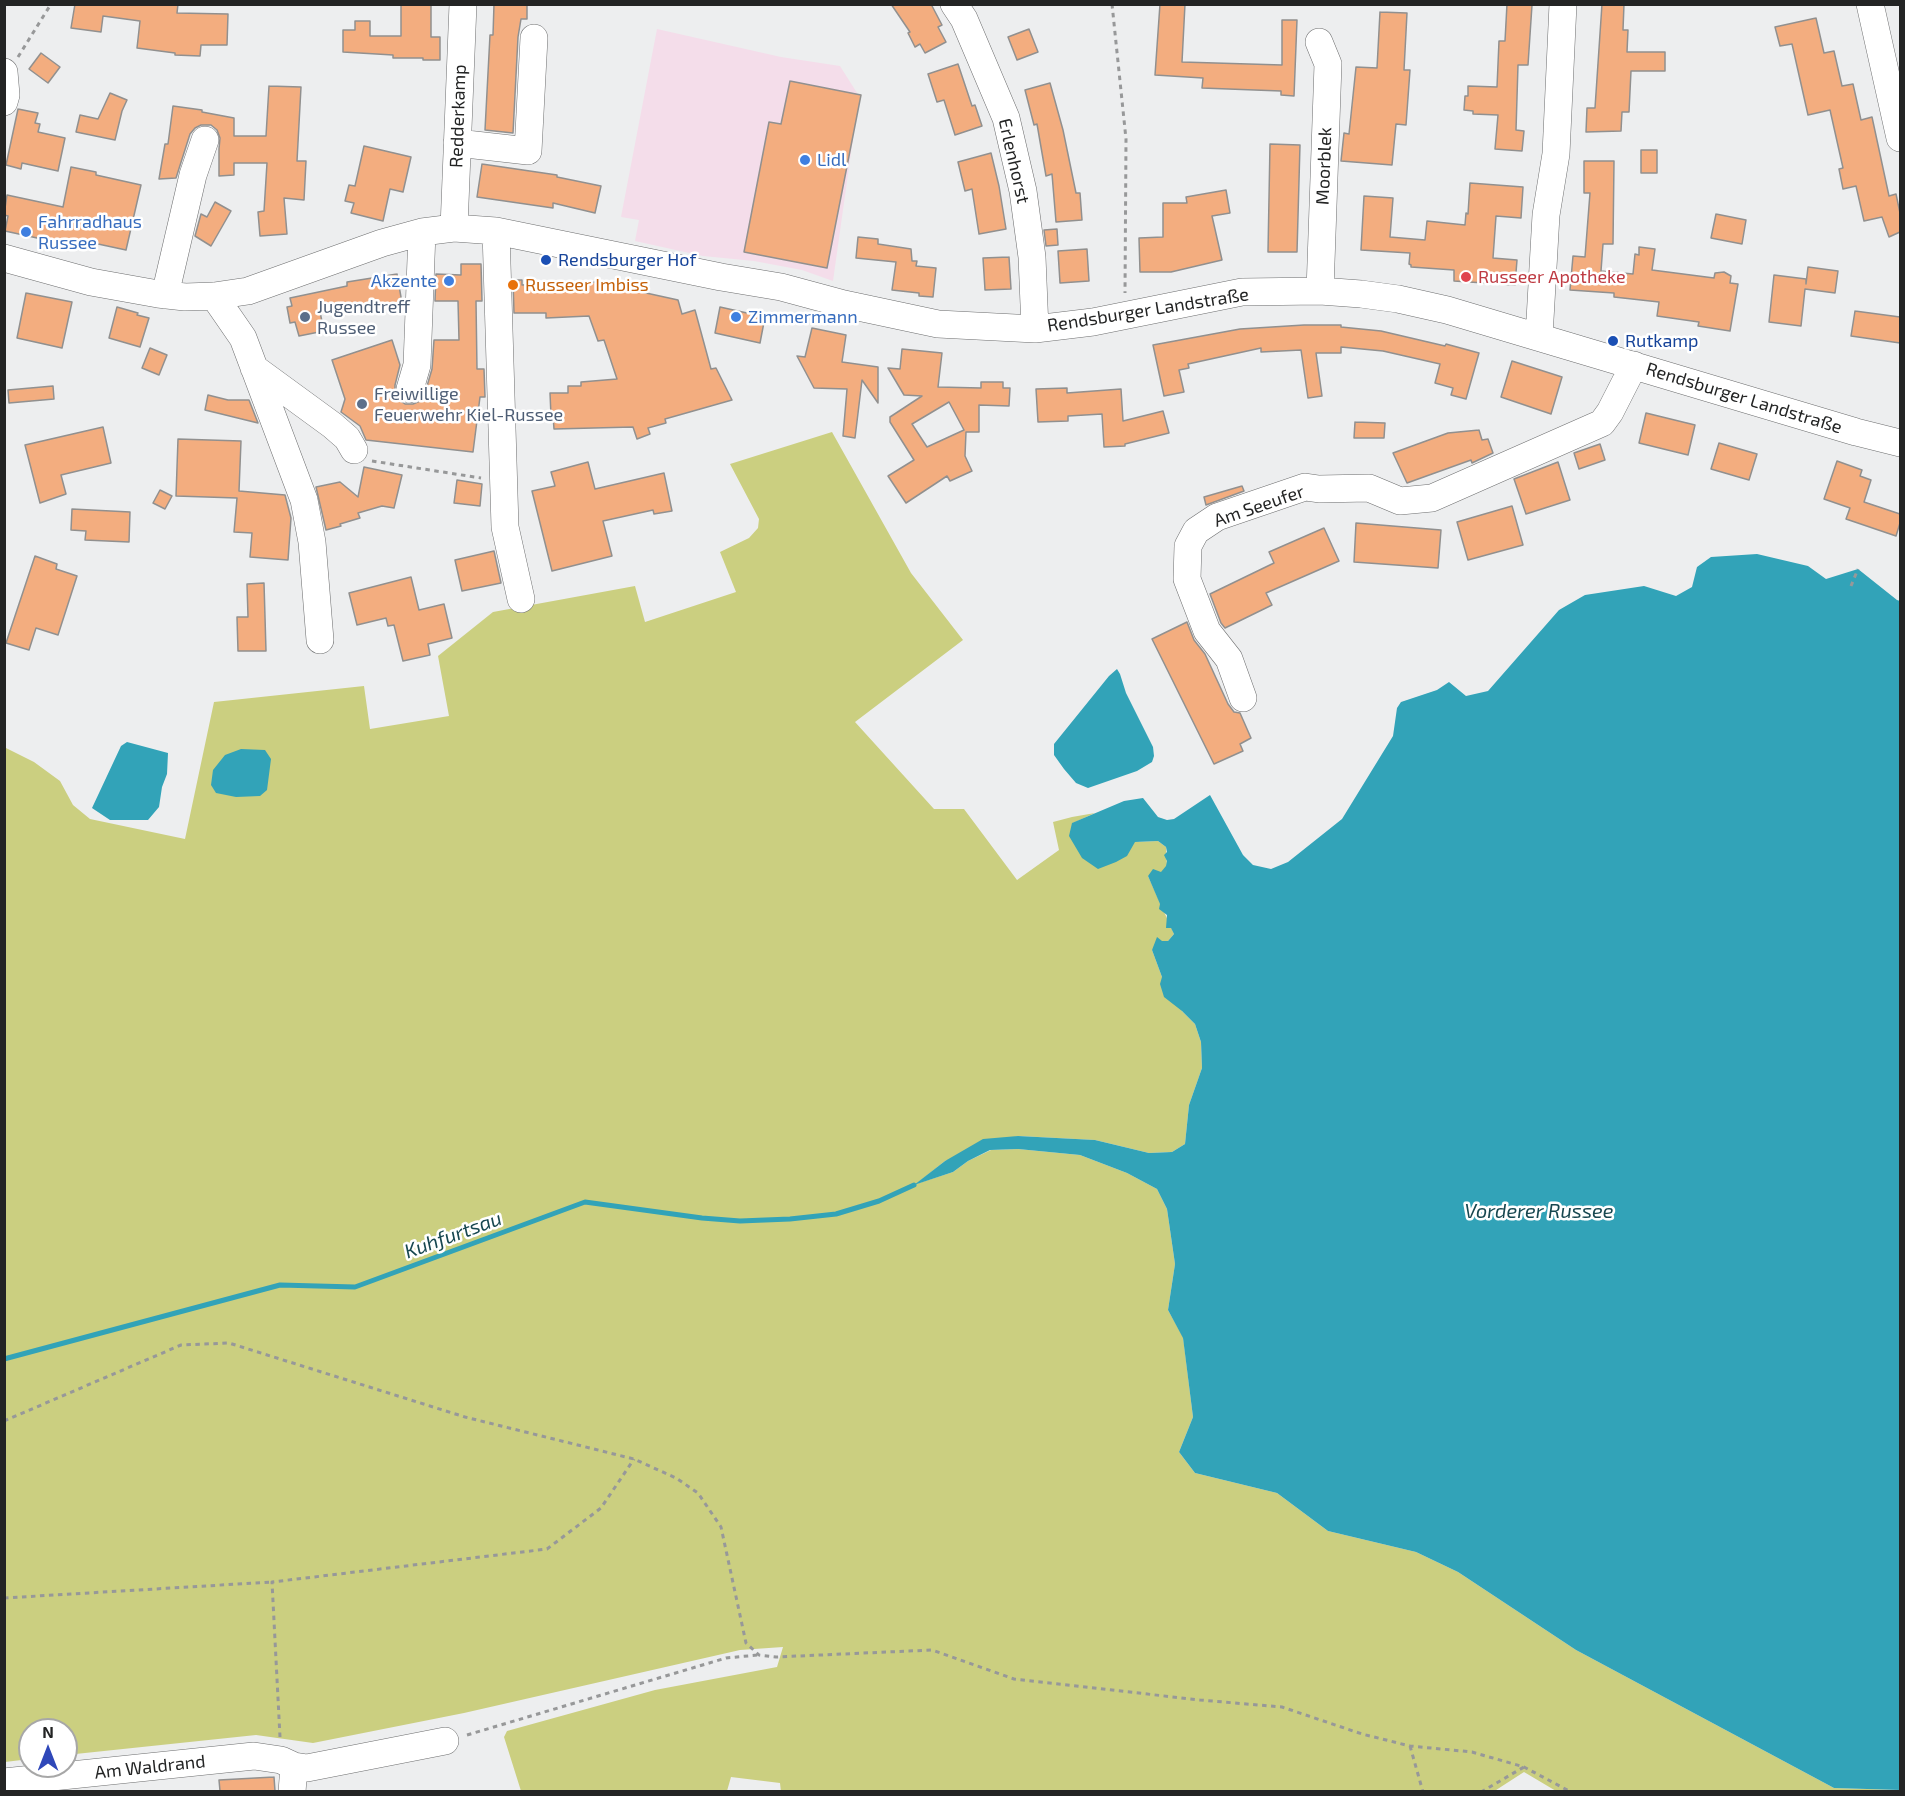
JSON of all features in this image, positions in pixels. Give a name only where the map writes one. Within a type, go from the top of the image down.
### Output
[{"type":"street","name":"Redderkamp","points":[[454,228],[463,4]]},
{"type":"street","name":"Erlenhorst","points":[[954,4],[964,19],[1006,118],[1023,191],[1032,257],[1035,329]]},
{"type":"street","points":[[1539,337],[1546,215],[1556,154],[1563,4]]},
{"type":"street","points":[[1870,4],[1900,138]]},
{"type":"street","points":[[457,143],[528,151],[534,39]]},
{"type":"street","name":"Moorblek","points":[[1319,42],[1328,64],[1320,291]]},
{"type":"street","points":[[165,295],[193,175],[205,140]]},
{"type":"street","name":"Rendsburger Landstraße","points":[[4,258],[91,282],[165,295],[214,296],[248,291],[382,243],[422,232],[454,228],[496,231],[780,287],[844,304],[938,324],[1035,329],[1093,322],[1242,292],[1320,291],[1361,294],[1398,299],[1447,310],[1856,432],[1900,443]]},
{"type":"street","points":[[496,231],[505,527],[521,599]]},
{"type":"street","points":[[410,389],[417,365],[422,232]]},
{"type":"street","points":[[243,338],[251,321],[248,291]]},
{"type":"street","points":[[214,296],[243,338],[304,500],[312,542],[320,640]]},
{"type":"street","name":"Am Seeufer","points":[[1243,698],[1229,659],[1207,631],[1187,579],[1188,546],[1196,531],[1217,517],[1305,487],[1369,488],[1400,501],[1432,498],[1602,423],[1634,365]]},
{"type":"street","points":[[254,368],[348,438],[354,450]]},
{"type":"street","points":[[1323,508],[1334,503],[1400,501]]},
{"type":"street","name":"Am Waldrand","points":[[4,1782],[254,1756],[289,1773],[445,1742]]},
{"type":"path","points":[[5,83],[51,4]]},
{"type":"path","points":[[1113,4],[1126,139],[1126,274]]},
{"type":"path","points":[[354,450],[367,460],[486,480]]},
{"type":"path","points":[[1851,586],[1858,569]]},
{"type":"path","points":[[4,1421],[181,1345],[229,1343],[465,1417],[634,1459],[676,1478],[698,1493],[721,1527],[746,1642],[759,1655]]},
{"type":"path","points":[[4,1598],[272,1582],[547,1550],[601,1508],[634,1459]]},
{"type":"path","points":[[272,1582],[289,1773]]},
{"type":"path","points":[[445,1742],[726,1658],[932,1650],[1014,1679],[1282,1707],[1362,1734],[1410,1746],[1472,1752],[1524,1767],[1571,1791]]},
{"type":"path","points":[[1410,1746],[1423,1791]]},
{"type":"path","points":[[1482,1791],[1524,1767]]},
{"type":"shaded area","points":[[657,29],[781,57],[840,66],[859,96],[833,281],[802,270],[754,261],[703,256],[635,241],[639,220],[621,217]]},
{"type":"green space","points":[[832,432],[911,573],[963,640],[855,722],[934,809],[964,809],[1017,880],[1059,850],[1053,822],[1072,817],[1095,813],[1073,823],[1134,842],[1158,841],[1166,847],[1167,866],[1162,872],[1148,876],[1174,934],[1168,941],[1162,941],[1152,950],[1162,977],[1182,1011],[1195,1024],[1201,1042],[1202,1068],[1189,1105],[1185,1144],[1172,1152],[1149,1153],[1095,1140],[1018,1136],[945,1161],[916,1184],[953,1172],[968,1161],[991,1150],[1018,1149],[1080,1155],[1127,1173],[1157,1189],[1167,1209],[1175,1264],[1168,1310],[1183,1337],[1193,1417],[1179,1452],[1195,1473],[1277,1493],[1328,1531],[1416,1552],[1458,1572],[1576,1650],[1834,1788],[1900,1791],[1556,1791],[1524,1772],[1493,1792],[781,1792],[780,1783],[731,1777],[727,1791],[521,1791],[504,1737],[507,1731],[655,1690],[777,1667],[783,1647],[740,1650],[464,1713],[313,1743],[256,1735],[78,1754],[78,1718],[18,1718],[18,1760],[5,1762],[4,747],[34,762],[60,781],[73,805],[90,819],[185,839],[214,702],[364,686],[370,729],[449,716],[438,656],[493,612],[635,586],[645,622],[736,592],[720,552],[749,538],[758,528],[759,519],[730,464]]},
{"type":"water","name":"Vorderer Russee","points":[[1757,554],[1808,566],[1826,579],[1858,569],[1900,601],[1900,1790],[1834,1788],[1576,1650],[1458,1572],[1416,1552],[1328,1531],[1277,1493],[1195,1473],[1179,1452],[1193,1417],[1183,1338],[1168,1310],[1175,1264],[1167,1209],[1157,1189],[1127,1173],[1080,1155],[1018,1149],[990,1150],[953,1172],[914,1185],[945,1161],[983,1139],[1018,1136],[1095,1140],[1149,1153],[1172,1152],[1185,1144],[1189,1105],[1202,1068],[1201,1042],[1195,1024],[1164,997],[1160,984],[1162,977],[1152,950],[1157,937],[1162,941],[1168,941],[1174,934],[1171,928],[1166,928],[1167,915],[1159,909],[1160,904],[1148,876],[1153,869],[1161,872],[1166,866],[1167,861],[1164,855],[1167,852],[1166,847],[1158,841],[1135,842],[1127,856],[1098,869],[1082,858],[1069,836],[1072,823],[1124,801],[1143,798],[1158,817],[1167,820],[1174,819],[1210,795],[1243,855],[1253,865],[1271,869],[1288,862],[1342,819],[1393,736],[1397,708],[1401,702],[1437,690],[1449,682],[1466,696],[1488,691],[1559,610],[1585,595],[1644,586],[1676,596],[1692,587],[1697,567],[1711,557]]},
{"type":"water","points":[[1117,669],[1126,693],[1153,747],[1154,756],[1152,762],[1137,771],[1088,788],[1076,783],[1064,769],[1054,755],[1054,744]]},
{"type":"water","points":[[127,742],[168,753],[167,774],[159,807],[148,820],[110,820],[92,808],[121,746]]},
{"type":"water","points":[[241,749],[265,750],[271,759],[267,790],[260,796],[236,797],[216,793],[211,785],[213,770],[225,755]]},
{"type":"building","points":[[75,4],[178,4],[177,13],[228,14],[227,45],[201,45],[200,56],[175,55],[175,53],[137,48],[140,21],[103,16],[101,32],[71,28]]},
{"type":"building","points":[[401,4],[431,4],[431,37],[440,37],[440,60],[393,58],[393,55],[343,52],[343,30],[355,30],[355,21],[370,21],[370,36],[401,36]]},
{"type":"building","points":[[494,4],[527,4],[527,19],[521,19],[518,37],[513,133],[485,130]]},
{"type":"building","points":[[891,4],[931,4],[942,25],[938,27],[946,42],[925,53],[920,44],[915,47],[908,33],[910,32]]},
{"type":"building","points":[[1160,4],[1185,4],[1182,62],[1282,65],[1282,20],[1297,20],[1294,96],[1281,95],[1281,91],[1202,88],[1203,78],[1155,75]]},
{"type":"building","points":[[1507,4],[1532,5],[1528,65],[1518,65],[1516,130],[1524,131],[1522,151],[1495,149],[1498,115],[1473,114],[1473,111],[1464,110],[1468,86],[1497,87],[1499,41],[1505,41]]},
{"type":"building","points":[[1602,4],[1624,4],[1623,30],[1628,30],[1627,52],[1665,52],[1665,71],[1631,71],[1629,112],[1622,112],[1621,131],[1586,132],[1587,108],[1595,108]]},
{"type":"building","points":[[1380,12],[1407,13],[1404,70],[1410,70],[1406,125],[1396,124],[1392,165],[1341,161],[1344,133],[1349,134],[1356,67],[1377,68]]},
{"type":"building","points":[[1816,18],[1824,53],[1834,51],[1842,86],[1853,84],[1861,120],[1872,117],[1889,196],[1896,194],[1900,213],[1900,232],[1889,237],[1882,217],[1864,221],[1856,186],[1843,189],[1839,169],[1843,168],[1830,110],[1808,115],[1792,44],[1780,46],[1775,27]]},
{"type":"building","points":[[1029,29],[1038,52],[1017,60],[1008,37]]},
{"type":"building","points":[[41,53],[60,67],[48,83],[29,69]]},
{"type":"building","points":[[958,64],[972,106],[975,105],[982,126],[955,135],[944,100],[937,102],[928,74]]},
{"type":"building","name":"Lidl","points":[[790,81],[861,95],[827,268],[744,252],[769,122],[781,124]]},
{"type":"building","points":[[1050,83],[1063,130],[1076,193],[1080,193],[1082,220],[1056,222],[1052,174],[1046,176],[1037,124],[1034,125],[1025,90]]},
{"type":"building","points":[[269,86],[301,87],[297,161],[306,161],[304,200],[284,198],[287,234],[260,236],[258,212],[264,211],[267,163],[234,163],[234,175],[219,176],[220,138],[217,130],[211,125],[201,125],[190,134],[176,178],[159,179],[165,144],[168,144],[173,106],[234,118],[234,136],[266,136]]},
{"type":"building","points":[[110,93],[127,100],[115,140],[76,132],[80,115],[98,119]]},
{"type":"building","points":[[18,109],[38,113],[35,123],[40,124],[38,132],[65,138],[58,171],[22,163],[21,169],[6,165]]},
{"type":"building","points":[[1270,144],[1300,145],[1297,252],[1268,252]]},
{"type":"building","points":[[364,146],[411,157],[403,192],[390,189],[383,221],[351,213],[354,203],[345,201],[349,185],[355,186]]},
{"type":"building","points":[[1641,150],[1657,150],[1657,173],[1641,173]]},
{"type":"building","points":[[991,153],[1006,229],[979,234],[972,189],[965,191],[958,162]]},
{"type":"building","points":[[1584,161],[1614,161],[1613,244],[1603,244],[1601,271],[1633,274],[1635,254],[1639,255],[1639,247],[1655,249],[1652,270],[1714,278],[1715,273],[1724,272],[1731,276],[1730,283],[1738,284],[1730,331],[1698,326],[1699,322],[1657,316],[1659,302],[1614,297],[1614,293],[1570,290],[1573,256],[1585,257],[1590,193],[1584,193]]},
{"type":"building","points":[[482,164],[557,175],[557,177],[601,186],[595,213],[553,203],[553,208],[477,197]]},
{"type":"building","points":[[71,167],[141,185],[126,250],[84,241],[83,248],[5,231],[8,216],[4,215],[7,195],[63,207]]},
{"type":"building","points":[[1470,183],[1523,187],[1521,218],[1496,216],[1493,258],[1517,260],[1515,285],[1454,281],[1454,270],[1411,267],[1410,253],[1361,250],[1364,196],[1393,198],[1390,237],[1425,240],[1427,221],[1465,225]]},
{"type":"building","points":[[1226,190],[1230,213],[1212,216],[1222,260],[1171,272],[1140,272],[1139,238],[1163,237],[1163,203],[1187,203],[1186,197]]},
{"type":"building","points":[[215,202],[231,211],[211,246],[195,236],[201,214],[207,217]]},
{"type":"building","points":[[1716,214],[1746,220],[1742,244],[1711,238]]},
{"type":"building","points":[[1057,229],[1058,245],[1046,246],[1044,230]]},
{"type":"building","points":[[858,237],[878,239],[878,244],[911,249],[912,261],[917,261],[916,266],[936,268],[933,297],[892,290],[896,262],[856,258]]},
{"type":"building","points":[[1087,249],[1089,281],[1060,283],[1058,251]]},
{"type":"building","points":[[1009,257],[1011,289],[985,290],[983,258]]},
{"type":"building","points":[[461,264],[481,264],[482,301],[476,301],[477,369],[484,369],[485,397],[480,397],[473,452],[366,440],[360,426],[341,412],[345,399],[332,360],[392,340],[400,365],[395,393],[405,404],[420,401],[425,393],[432,369],[434,340],[459,340],[458,301],[435,301],[436,274],[461,275]]},
{"type":"building","points":[[1808,267],[1838,271],[1835,293],[1805,289],[1801,326],[1769,322],[1774,275],[1806,279],[1806,284]]},
{"type":"building","points":[[397,274],[402,303],[352,312],[351,305],[320,312],[324,331],[299,336],[295,322],[290,323],[287,307],[292,306],[290,298],[347,286],[347,282]]},
{"type":"building","points":[[513,280],[522,280],[522,285],[596,282],[678,300],[682,314],[695,310],[711,369],[716,368],[732,400],[665,419],[666,423],[648,428],[650,434],[637,439],[633,427],[554,429],[550,393],[568,393],[568,386],[581,386],[581,382],[617,379],[604,340],[598,341],[589,316],[546,318],[546,313],[514,313]]},
{"type":"building","points":[[26,293],[72,302],[62,348],[17,338]]},
{"type":"building","points":[[117,307],[149,318],[140,347],[109,338]]},
{"type":"building","points":[[720,307],[765,317],[760,343],[715,333]]},
{"type":"building","points":[[1855,311],[1900,317],[1900,343],[1851,336]]},
{"type":"building","points":[[1341,325],[1341,327],[1381,331],[1479,353],[1466,399],[1451,395],[1453,388],[1435,383],[1440,364],[1383,351],[1341,347],[1341,353],[1316,353],[1322,396],[1308,398],[1301,350],[1261,352],[1261,348],[1188,364],[1189,368],[1179,370],[1184,392],[1164,396],[1153,345],[1240,329]]},
{"type":"building","points":[[812,328],[846,335],[842,362],[878,367],[878,403],[862,380],[855,438],[843,436],[847,389],[814,388],[797,356],[805,357]]},
{"type":"building","points":[[150,348],[167,355],[159,375],[142,368]]},
{"type":"building","points":[[902,349],[942,353],[938,387],[981,388],[981,382],[1003,382],[1003,388],[1010,388],[1009,406],[979,405],[979,432],[966,432],[965,456],[972,471],[950,481],[947,476],[906,503],[888,476],[914,460],[890,422],[890,417],[922,396],[904,395],[888,368],[900,369]],"holes":[[[949,402],[964,430],[927,447],[912,424]]]},
{"type":"building","points":[[1512,361],[1562,377],[1551,414],[1501,397]]},
{"type":"building","points":[[53,386],[54,399],[9,403],[8,390]]},
{"type":"building","points":[[1067,388],[1067,393],[1121,389],[1123,421],[1163,411],[1169,433],[1125,444],[1125,446],[1104,447],[1102,414],[1068,416],[1068,421],[1038,422],[1036,389]]},
{"type":"building","points":[[208,395],[228,400],[249,400],[258,423],[205,410]]},
{"type":"building","points":[[1646,413],[1695,425],[1688,455],[1639,443]]},
{"type":"building","points":[[1355,422],[1385,423],[1384,438],[1354,438]]},
{"type":"building","points":[[103,427],[111,463],[61,475],[66,494],[40,503],[25,445]]},
{"type":"building","points":[[1479,430],[1482,440],[1488,439],[1493,453],[1472,463],[1471,460],[1407,483],[1393,453],[1448,433]]},
{"type":"building","points":[[178,439],[241,441],[239,491],[285,495],[291,518],[288,560],[250,557],[252,533],[234,532],[237,498],[176,496]]},
{"type":"building","points":[[1719,443],[1757,454],[1749,480],[1711,469]]},
{"type":"building","points":[[1600,444],[1605,460],[1579,469],[1574,453]]},
{"type":"building","points":[[1837,461],[1862,470],[1860,476],[1871,480],[1864,502],[1900,514],[1896,536],[1846,519],[1850,508],[1824,499]]},
{"type":"building","points":[[588,462],[595,489],[664,473],[672,511],[654,514],[653,510],[603,521],[612,556],[552,571],[532,491],[555,486],[551,472]]},
{"type":"building","points":[[1558,462],[1570,500],[1526,514],[1514,479]]},
{"type":"building","points":[[364,467],[402,475],[394,508],[382,506],[358,513],[360,518],[326,530],[316,487],[340,482],[358,497]]},
{"type":"building","points":[[457,480],[482,484],[480,506],[454,503]]},
{"type":"building","points":[[1242,486],[1244,491],[1206,505],[1204,497]]},
{"type":"building","points":[[160,490],[172,496],[165,509],[153,503]]},
{"type":"building","points":[[1512,506],[1523,545],[1468,560],[1457,522]]},
{"type":"building","points":[[72,509],[130,512],[129,542],[85,540],[86,531],[71,530]]},
{"type":"building","points":[[1356,523],[1441,530],[1438,568],[1354,562]]},
{"type":"building","points":[[1324,528],[1339,561],[1266,593],[1272,605],[1225,628],[1210,594],[1274,563],[1269,552]]},
{"type":"building","points":[[494,551],[501,583],[462,591],[455,560]]},
{"type":"building","points":[[35,556],[57,564],[56,569],[77,576],[58,635],[36,628],[29,650],[6,643]]},
{"type":"building","points":[[411,577],[419,610],[444,604],[452,638],[428,644],[430,655],[403,661],[394,625],[388,626],[386,618],[357,625],[349,593]]},
{"type":"building","points":[[264,583],[266,651],[238,651],[237,617],[248,617],[247,584]]},
{"type":"building","points":[[1187,622],[1228,704],[1234,712],[1240,713],[1251,738],[1240,744],[1243,751],[1214,764],[1152,639]]},
{"type":"building","points":[[274,1777],[275,1791],[220,1791],[219,1780]]},
{"type":"waterway","name":"Kuhfurtsau","points":[[4,1359],[280,1285],[355,1287],[585,1202],[702,1218],[740,1221],[790,1219],[836,1214],[879,1201],[914,1185]]},
{"type":"place","name":"Lidl","points":[[805,160]]},
{"type":"place","name":"Fahrradhaus Russee","points":[[26,232]]},
{"type":"place","name":"Rendsburger Hof","points":[[546,260]]},
{"type":"place","name":"Russeer Apotheke","points":[[1466,277]]},
{"type":"place","name":"Akzente","points":[[449,281]]},
{"type":"place","name":"Russeer Imbiss","points":[[513,285]]},
{"type":"place","name":"Jugendtreff Russee","points":[[305,317]]},
{"type":"place","name":"Zimmermann","points":[[736,317]]},
{"type":"place","name":"Rutkamp","points":[[1613,341]]},
{"type":"place","name":"Freiwillige Feuerwehr Kiel-Russee","points":[[362,404]]}]
